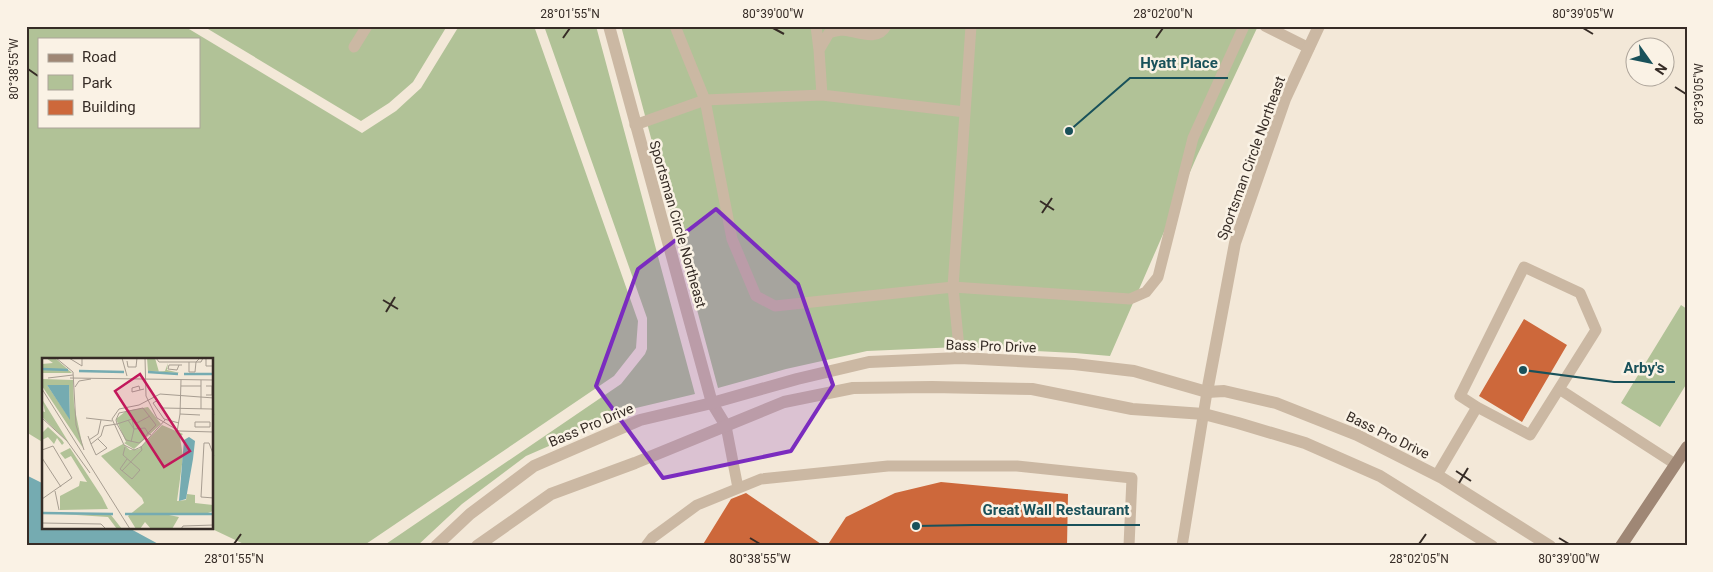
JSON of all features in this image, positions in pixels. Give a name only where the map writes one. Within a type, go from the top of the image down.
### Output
[{"type":"main road","points":[[1621,546],[1687,447]]},
{"type":"street","name":"Sportsman Circle Northeast","points":[[609,26],[712,403],[726,426]]},
{"type":"street","name":"Sportsman Circle Northeast","points":[[1207,392],[1235,243],[1285,99],[1319,26]]},
{"type":"street","name":"Bass Pro Drive","points":[[436,546],[470,514],[534,466],[640,420],[869,362],[960,358],[1074,364],[1134,371],[1207,392],[1224,391],[1276,403],[1357,435],[1437,475],[1550,546]]},
{"type":"street","points":[[477,546],[551,494],[635,464],[784,402],[854,388],[932,387],[1032,388],[1132,409],[1204,414],[1305,443],[1380,476],[1492,546]]},
{"type":"lane","points":[[354,47],[367,26]]},
{"type":"lane","points":[[675,26],[706,100],[732,239],[756,296],[775,306],[953,287],[1130,299],[1146,292],[1158,277],[1193,138],[1244,26]]},
{"type":"lane","points":[[816,26],[822,95]]},
{"type":"lane","points":[[818,50],[828,33],[841,30],[875,36],[883,31],[886,26]]},
{"type":"lane","points":[[960,358],[953,287],[971,26]]},
{"type":"lane","points":[[1265,26],[1309,48]]},
{"type":"lane","points":[[635,124],[706,100],[822,95],[965,112]]},
{"type":"lane","points":[[1524,266],[1580,292],[1596,330],[1530,435],[1476,407],[1460,396],[1524,266]]},
{"type":"lane","points":[[1559,389],[1675,464]]},
{"type":"lane","points":[[1182,546],[1207,392]]},
{"type":"lane","points":[[1437,475],[1476,407]]},
{"type":"lane","points":[[726,426],[738,488]]},
{"type":"lane","points":[[646,546],[652,538],[697,505],[761,479],[888,466],[1017,466],[1132,478],[1129,546]]},
{"type":"highlighted area","points":[[716,209],[798,284],[833,385],[791,451],[663,478],[596,386],[638,269]]},
{"type":"green space","points":[[26,26],[184,26],[362,133],[396,111],[421,88],[459,26],[534,26],[638,321],[636,348],[614,376],[363,546],[248,546],[214,530],[214,358],[42,358],[42,442],[26,432]]},
{"type":"green space","points":[[203,26],[447,26],[413,82],[389,103],[361,121]]},
{"type":"green space","points":[[544,26],[596,26],[695,394],[636,408],[526,456],[462,504],[417,546],[383,546],[621,384],[647,349],[647,318]]},
{"type":"green space","points":[[621,26],[1258,26],[1197,156],[1110,356],[959,347],[867,351],[786,369],[718,388]]},
{"type":"green space","points":[[1681,305],[1687,309],[1687,383],[1660,427],[1621,403]]},
{"type":"water","points":[[26,475],[42,483],[42,530],[133,530],[162,546],[26,546]]},
{"type":"building","points":[[1524,319],[1567,345],[1522,422],[1479,396]]},
{"type":"building","points":[[941,482],[1068,494],[1067,546],[827,546],[846,517],[895,493]]},
{"type":"building","points":[[746,493],[824,546],[702,546],[731,499]]},
{"type":"place","name":"Hyatt Place","points":[[1069,131]]},
{"type":"place","name":"Arby's","points":[[1523,370]]},
{"type":"place","name":"Great Wall Restaurant","points":[[916,526]]}]
